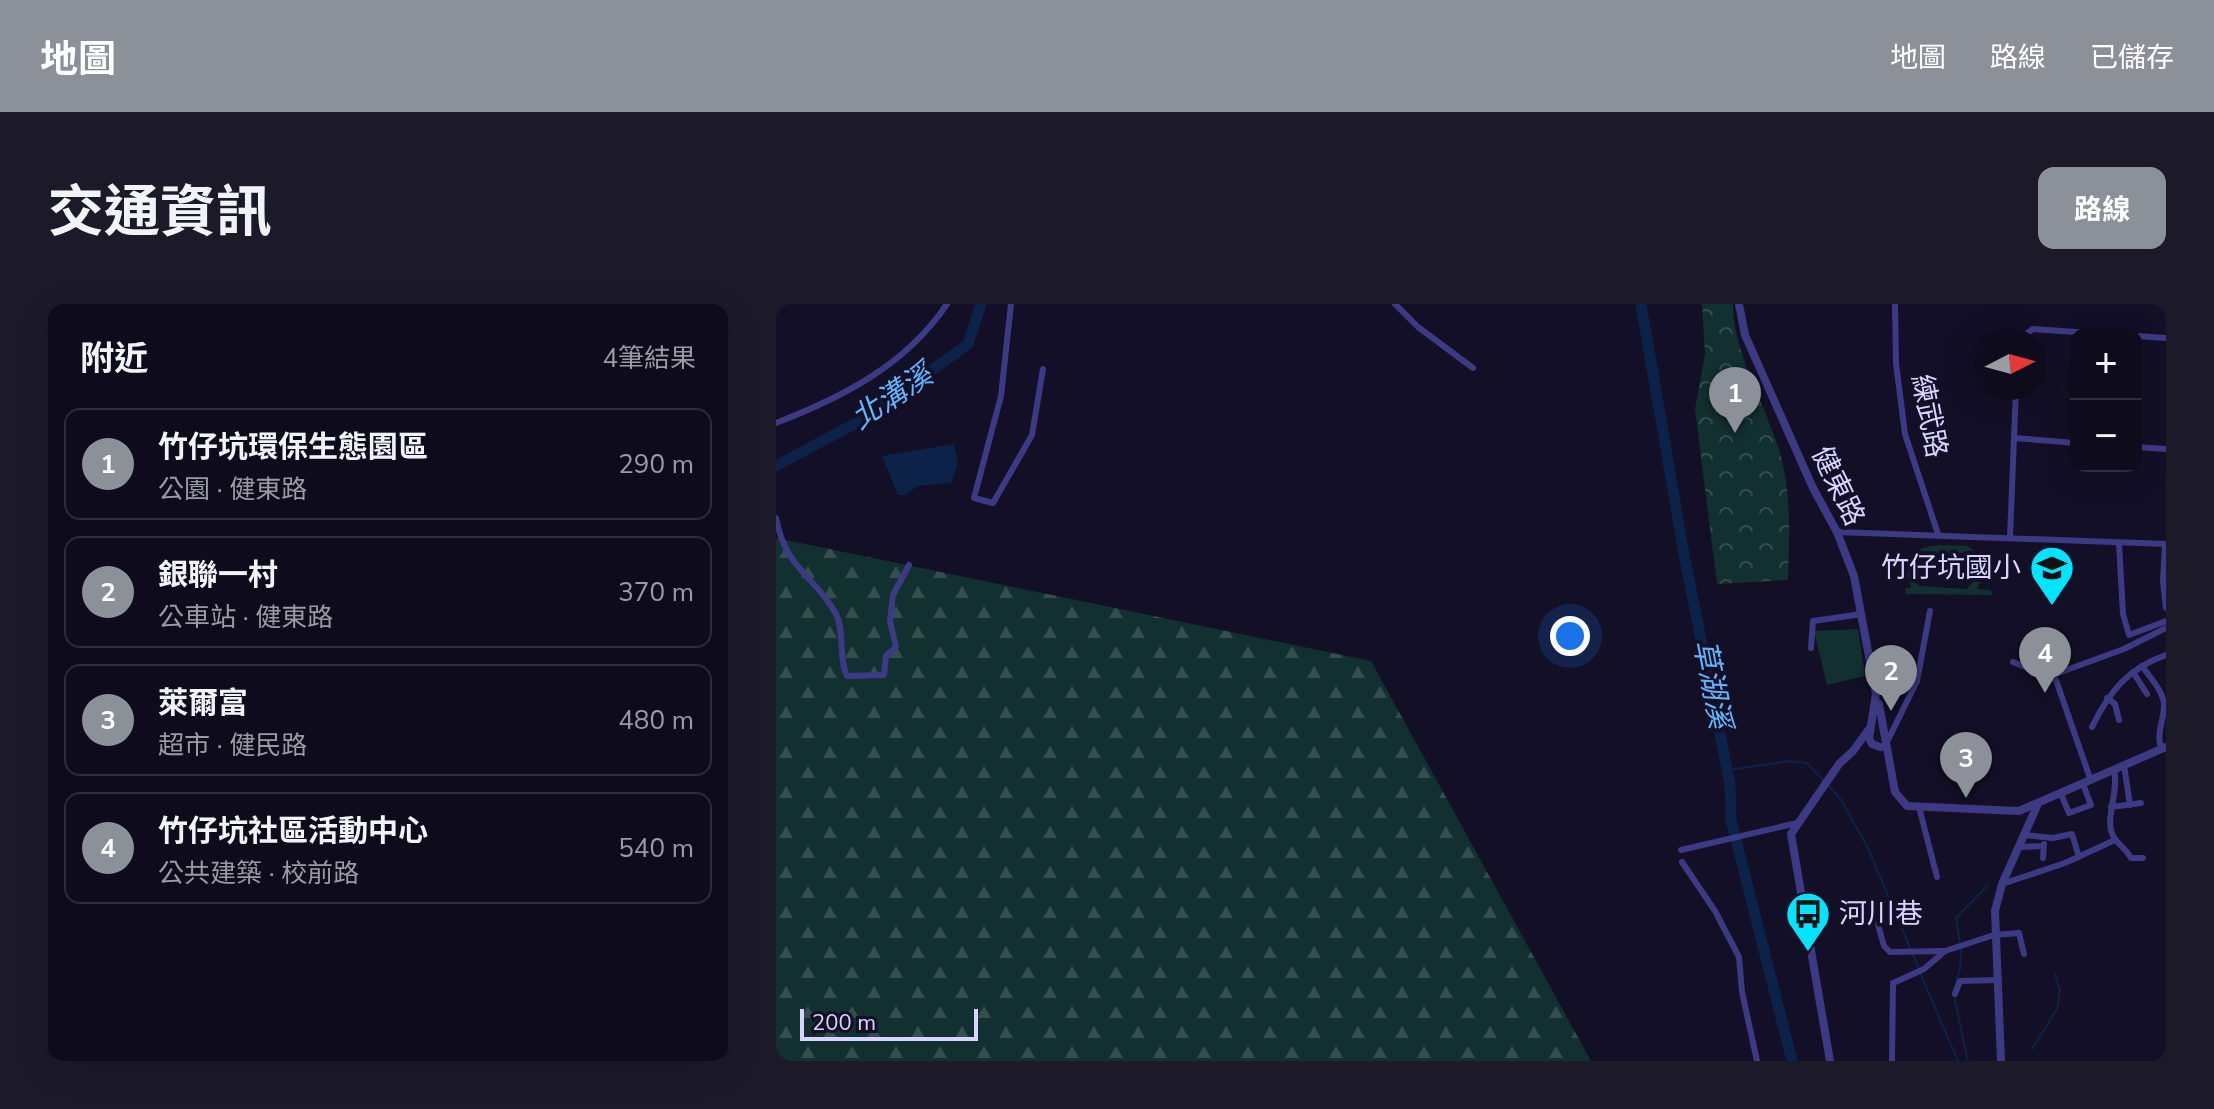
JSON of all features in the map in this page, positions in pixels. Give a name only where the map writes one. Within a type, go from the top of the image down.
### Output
[{"type":"street","points":[[776,423],[826,405],[890,364],[926,333],[947,304]]},
{"type":"street","points":[[1011,304],[1001,396],[974,498],[993,503],[1032,435],[1043,369]]},
{"type":"street","points":[[1395,304],[1418,327],[1473,368]]},
{"type":"street","name":"健東路","points":[[1739,304],[1745,335],[1813,488],[1837,532],[1854,576],[1862,614],[1876,694],[1884,745],[1870,742],[1876,694]]},
{"type":"street","name":"練武路","points":[[1895,304],[1896,363],[1905,434],[1938,534]]},
{"type":"street","points":[[2046,330],[2070,332]]},
{"type":"street","points":[[2142,336],[2166,338]]},
{"type":"street","points":[[2010,537],[2016,400]]},
{"type":"street","points":[[2014,438],[2070,443]]},
{"type":"street","points":[[2142,447],[2166,449]]},
{"type":"street","points":[[776,518],[793,565],[837,616],[841,664],[847,676],[884,675],[886,656],[896,647],[890,621],[893,595],[909,565]]},
{"type":"street","points":[[1837,532],[2166,544],[2163,581],[2166,608]]},
{"type":"street","points":[[2119,543],[2123,614],[2129,635],[2166,621]]},
{"type":"street","points":[[1930,611],[1917,681],[1884,745],[1899,801],[1904,805],[1958,806],[2009,813],[2037,806],[2164,748],[2158,737],[2164,705],[2162,696],[2142,666]]},
{"type":"street","points":[[1811,648],[1813,621],[1862,614]]},
{"type":"street","points":[[2013,662],[2032,672],[2050,676],[2124,649],[2166,628]]},
{"type":"street","points":[[2092,727],[2115,686],[2142,666],[2166,655]]},
{"type":"street","points":[[2133,672],[2147,694]]},
{"type":"street","points":[[2050,676],[2063,695],[2091,805],[2069,813],[2061,794]]},
{"type":"street","points":[[2107,698],[2115,704],[2119,720]]},
{"type":"street","name":"健東路","points":[[1797,823],[1873,721]]},
{"type":"street","points":[[1853,751],[1884,745]]},
{"type":"street","points":[[2124,765],[2130,805]]},
{"type":"street","points":[[2114,771],[2117,794],[2111,807],[2115,840]]},
{"type":"street","points":[[2111,807],[2141,803]]},
{"type":"street","points":[[2001,1061],[1995,911],[2002,884],[2037,806]]},
{"type":"street","points":[[1919,807],[1937,877]]},
{"type":"street","points":[[1681,850],[1797,823]]},
{"type":"street","points":[[1797,823],[1791,834],[1792,849],[1830,1061]]},
{"type":"street","points":[[2025,835],[2045,837],[2072,834],[2079,857]]},
{"type":"street","points":[[2043,858],[2045,837]]},
{"type":"street","points":[[2002,884],[2079,857],[2115,840],[2124,844],[2131,858],[2143,858]]},
{"type":"street","points":[[2019,847],[2043,846]]},
{"type":"street","points":[[1682,862],[1715,911],[1739,957],[1742,992],[1757,1061]]},
{"type":"street","points":[[1875,914],[1884,946],[1890,952],[1945,951],[1994,935],[2019,933],[2024,954]]},
{"type":"street","points":[[1892,1061],[1893,983],[1924,969],[1945,951]]},
{"type":"street","points":[[1955,994],[1960,981],[1996,980]]},
{"type":"green space","points":[[1702,304],[1733,304],[1739,343],[1781,457],[1788,503],[1788,580],[1717,584],[1695,409],[1705,354]]},
{"type":"green space","points":[[776,538],[1371,661],[1591,1061],[776,1061]]},
{"type":"green space","points":[[1941,545],[1968,546],[1981,561],[1983,572],[1977,589],[1991,590],[1992,595],[1906,594],[1905,588],[1911,588],[1905,564],[1916,551]],"holes":[[[1923,553],[1966,553],[1978,568],[1975,580],[1966,589],[1919,586],[1912,578],[1910,565]]]},
{"type":"green space","points":[[1858,629],[1865,676],[1827,685],[1814,631]]},
{"type":"water","points":[[954,444],[958,463],[951,483],[917,486],[906,495],[898,495],[882,456]]},
{"type":"waterway","name":"北溝溪","points":[[776,466],[869,416],[968,344],[981,304]]},
{"type":"waterway","name":"草湖溪","points":[[1641,304],[1685,560],[1730,784],[1731,820],[1792,1061]]},
{"type":"waterway","points":[[1728,770],[1790,761],[1807,763],[1824,781]]},
{"type":"waterway","points":[[1828,785],[1841,800],[1868,848],[1919,969]]},
{"type":"waterway","points":[[1960,943],[1956,918],[1988,885]]},
{"type":"waterway","points":[[1961,949],[1960,969],[1953,992],[1968,1061]]},
{"type":"waterway","points":[[2032,1049],[2057,1009],[2060,990],[2055,974]]},
{"type":"waterway","points":[[1921,975],[1958,1061]]},
{"type":"place","name":"竹仔坑環保生態園區","points":[[1735,433]]},
{"type":"place","name":"竹仔坑國小","points":[[2052,607]]},
{"type":"place","name":"竹仔坑社區活動中心","points":[[2045,693]]},
{"type":"place","name":"銀聯一村","points":[[1891,711]]},
{"type":"place","name":"萊爾富","points":[[1966,798]]},
{"type":"place","name":"河川巷","points":[[1808,953]]}]
